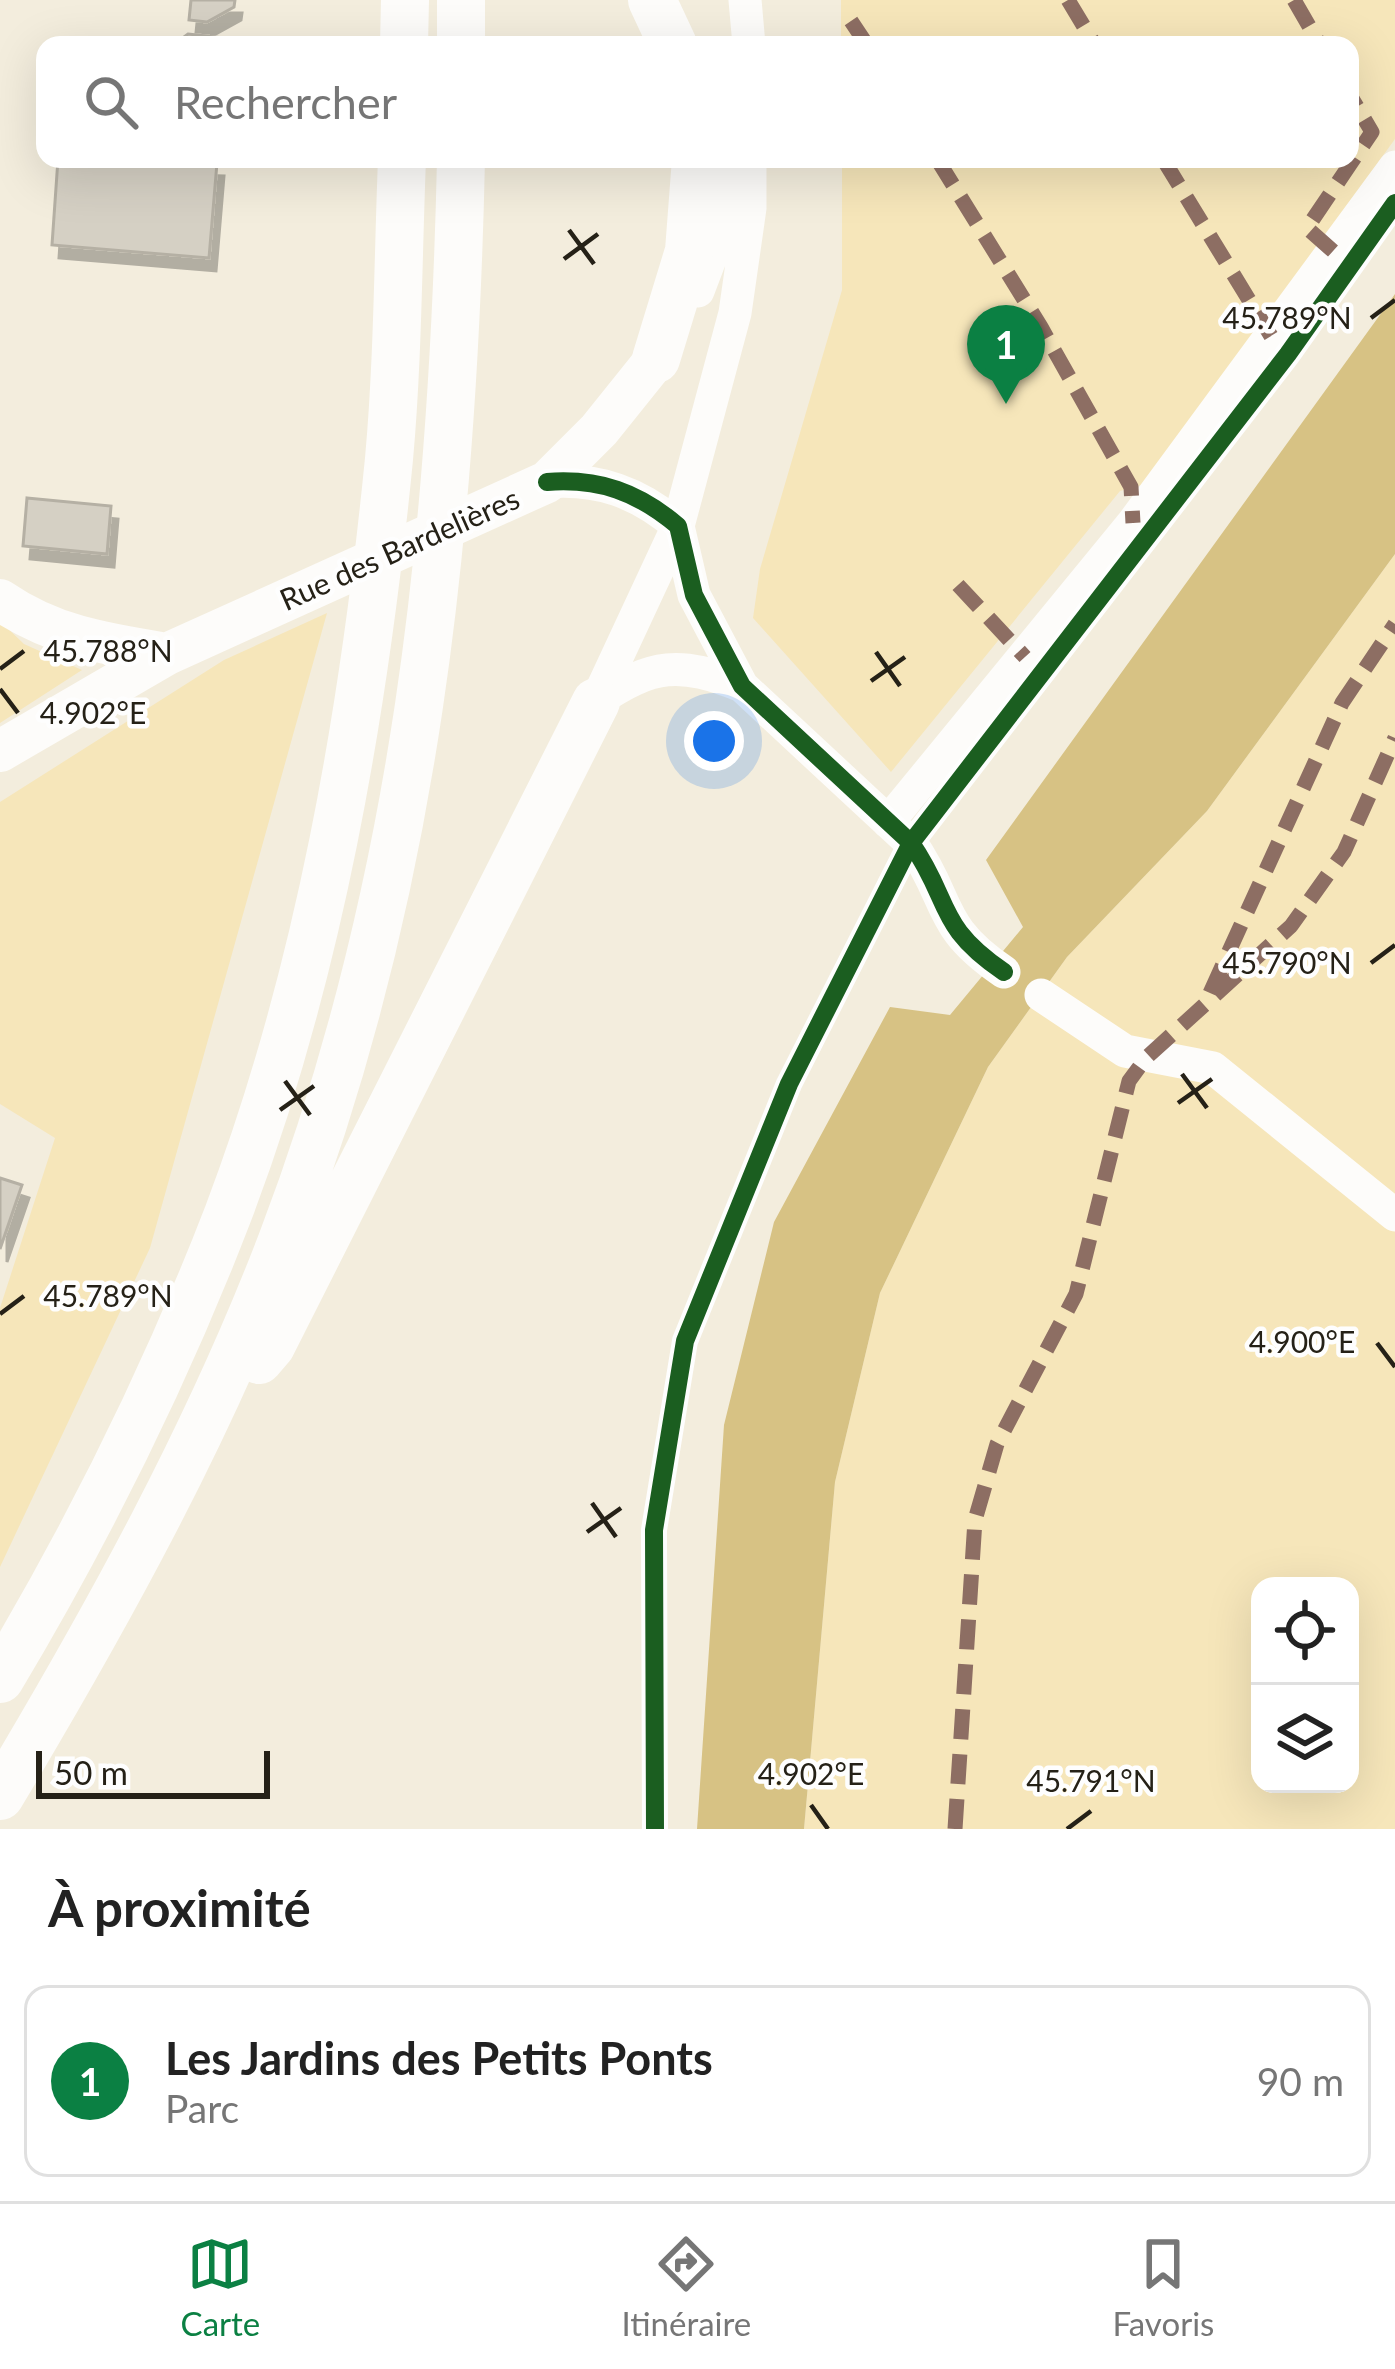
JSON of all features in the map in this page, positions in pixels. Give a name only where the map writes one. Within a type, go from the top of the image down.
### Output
[{"type":"highway","points":[[404,36],[405,0]]},
{"type":"highway","points":[[460,0],[461,36]]},
{"type":"highway","points":[[652,0],[669,36]]},
{"type":"highway","points":[[0,1679],[126,1447],[228,1213],[276,1068],[345,771],[370,618],[389,454],[402,168]]},
{"type":"highway","points":[[0,1796],[110,1607],[204,1422],[283,1237],[374,947],[407,788],[449,478],[461,168]]},
{"type":"highway","points":[[656,359],[692,237],[696,168]]},
{"type":"highway","points":[[204,1422],[271,1346],[596,702]]},
{"type":"main road","name":"Rue des Bardelières","points":[[0,751],[167,654],[548,482],[599,430],[656,359]]},
{"type":"main road","points":[[0,599],[32,622],[78,639],[167,654]]},
{"type":"street","points":[[745,0],[748,36]]},
{"type":"street","points":[[888,821],[1133,523],[1395,167]]},
{"type":"street","name":"Rue des Bardelières","points":[[656,359],[688,315],[703,280],[716,246],[729,168]]},
{"type":"street","points":[[596,702],[678,526],[735,313],[750,208],[750,168]]},
{"type":"street","points":[[548,482],[584,479],[632,493],[678,526],[694,595],[742,686],[888,821],[928,868],[946,918],[968,947],[1004,971]]},
{"type":"street","points":[[596,702],[637,674],[677,667],[742,686]]},
{"type":"street","points":[[1041,995],[1125,1051],[1213,1068],[1395,1215]]},
{"type":"shaded area","points":[[841,0],[1395,0],[1395,139],[1145,484],[1120,491],[891,772],[753,618],[760,569],[842,290],[842,168],[1359,168],[1359,36],[841,36]]},
{"type":"shaded area","points":[[1395,294],[1395,554],[1207,811],[1067,957],[988,1067],[880,1293],[835,1482],[804,1829],[697,1829],[724,1425],[774,1222],[890,1007],[950,1015],[1023,927],[986,860]]},
{"type":"shaded area","points":[[1395,554],[1395,1829],[804,1829],[835,1482],[880,1293],[988,1067],[1067,957],[1207,811]]},
{"type":"shaded area","points":[[327,613],[150,1248],[0,1567],[0,1308],[55,1138],[0,1104],[0,802],[224,660]]},
{"type":"shaded area","points":[[0,621],[24,644],[82,670],[0,723]]},
{"type":"building","points":[[191,0],[235,0],[234,7],[207,22],[189,20]]},
{"type":"building","points":[[57,168],[217,168],[209,258],[52,245]]},
{"type":"building","points":[[27,498],[111,506],[107,554],[23,546]]},
{"type":"building","points":[[0,1178],[22,1185],[0,1249]]},
{"type":"marked path","points":[[1068,0],[1090,36]]},
{"type":"marked path","points":[[1294,0],[1315,36]]},
{"type":"marked path","points":[[851,21],[861,36]]},
{"type":"marked path","points":[[1359,110],[1372,132],[1359,151]]},
{"type":"marked path","points":[[943,168],[1041,327],[1131,487],[1133,523]]},
{"type":"marked path","points":[[1168,168],[1271,336]]},
{"type":"marked path","points":[[1333,251],[1307,228],[1348,168]]},
{"type":"marked path","points":[[958,585],[1025,657]]},
{"type":"marked path","points":[[1210,993],[1342,703],[1395,624]]},
{"type":"marked path","points":[[955,1829],[975,1520],[997,1444],[1076,1294],[1129,1081],[1146,1058],[1291,926],[1344,852],[1395,738]]},
{"type":"cycle path","points":[[655,1829],[654,1530],[685,1341],[789,1084],[911,843],[1288,354],[1395,203]]},
{"type":"cycle path","points":[[547,482],[584,482],[617,490],[648,504],[678,526],[694,595],[742,686],[911,843],[955,926],[1004,972]]},
{"type":"place","name":"Les Jardins des Petits Ponts","points":[[1006,404]]}]
